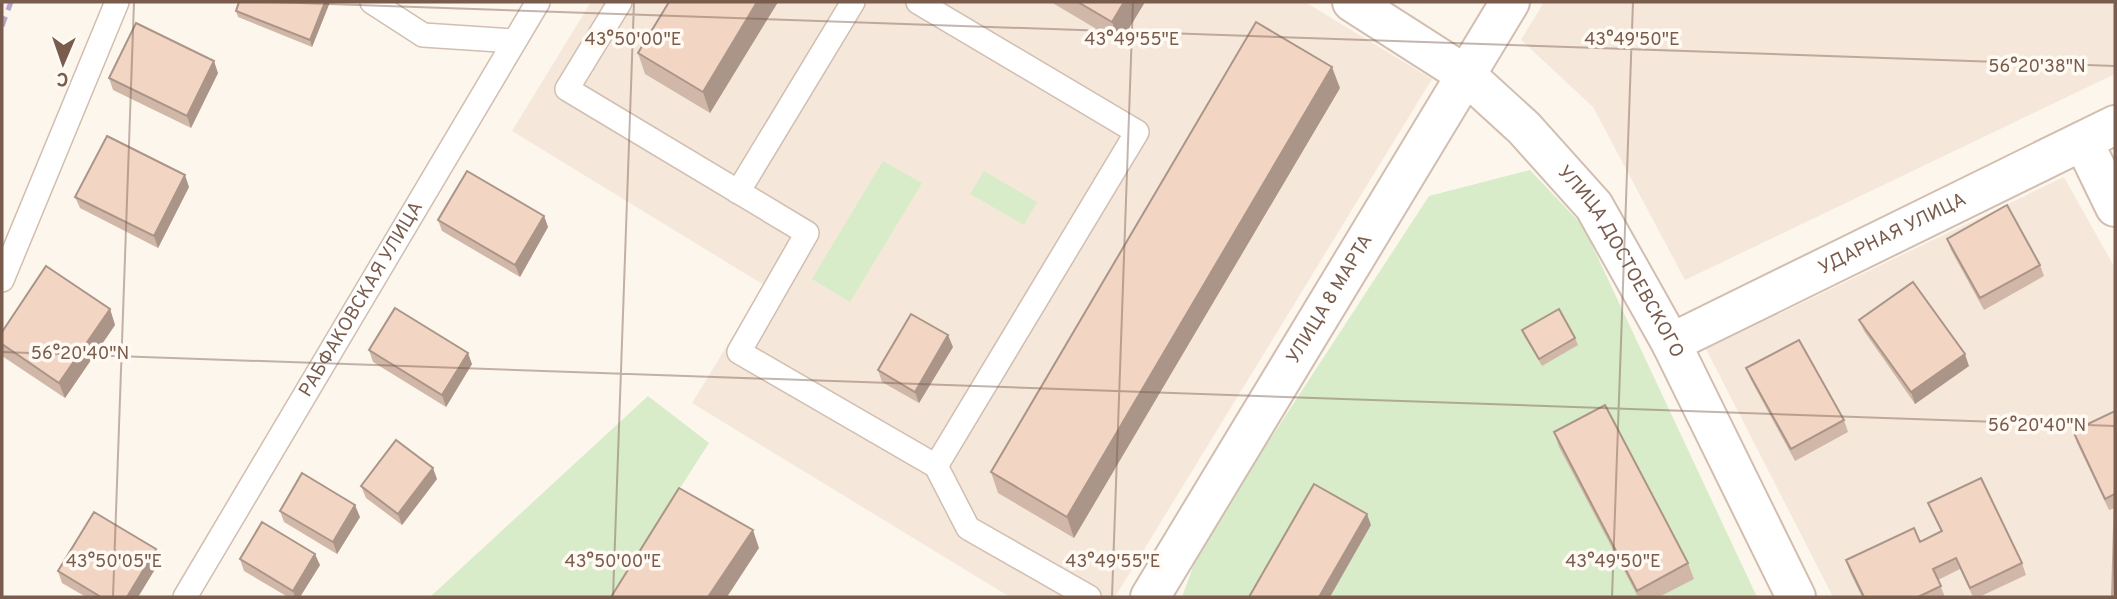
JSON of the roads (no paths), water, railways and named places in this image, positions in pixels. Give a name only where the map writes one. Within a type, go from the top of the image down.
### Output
[{"type":"street","name":"УЛИЦА ДОСТОЕВСКОГО","points":[[1352,2],[1466,75],[1524,128],[1594,206],[1671,343],[1796,597]]},
{"type":"street","name":"УЛИЦА 8 МАРТА","points":[[1150,597],[1510,2]]},
{"type":"street","name":"УДАРНАЯ УЛИЦА","points":[[1671,343],[2099,133]]},
{"type":"street","points":[[2099,133],[2115,206]]},
{"type":"lane","points":[[2,280],[117,2]]},
{"type":"lane","points":[[372,2],[423,35],[514,41]]},
{"type":"lane","name":"РАБФАКОВСКАЯ УЛИЦА","points":[[185,597],[538,2]]},
{"type":"lane","points":[[620,2],[567,89],[807,233],[739,352],[936,466],[968,528],[1089,597]]},
{"type":"lane","points":[[738,192],[853,2]]},
{"type":"lane","points":[[918,2],[1137,132],[936,466]]},
{"type":"railway","points":[[2,26],[11,2]]}]
